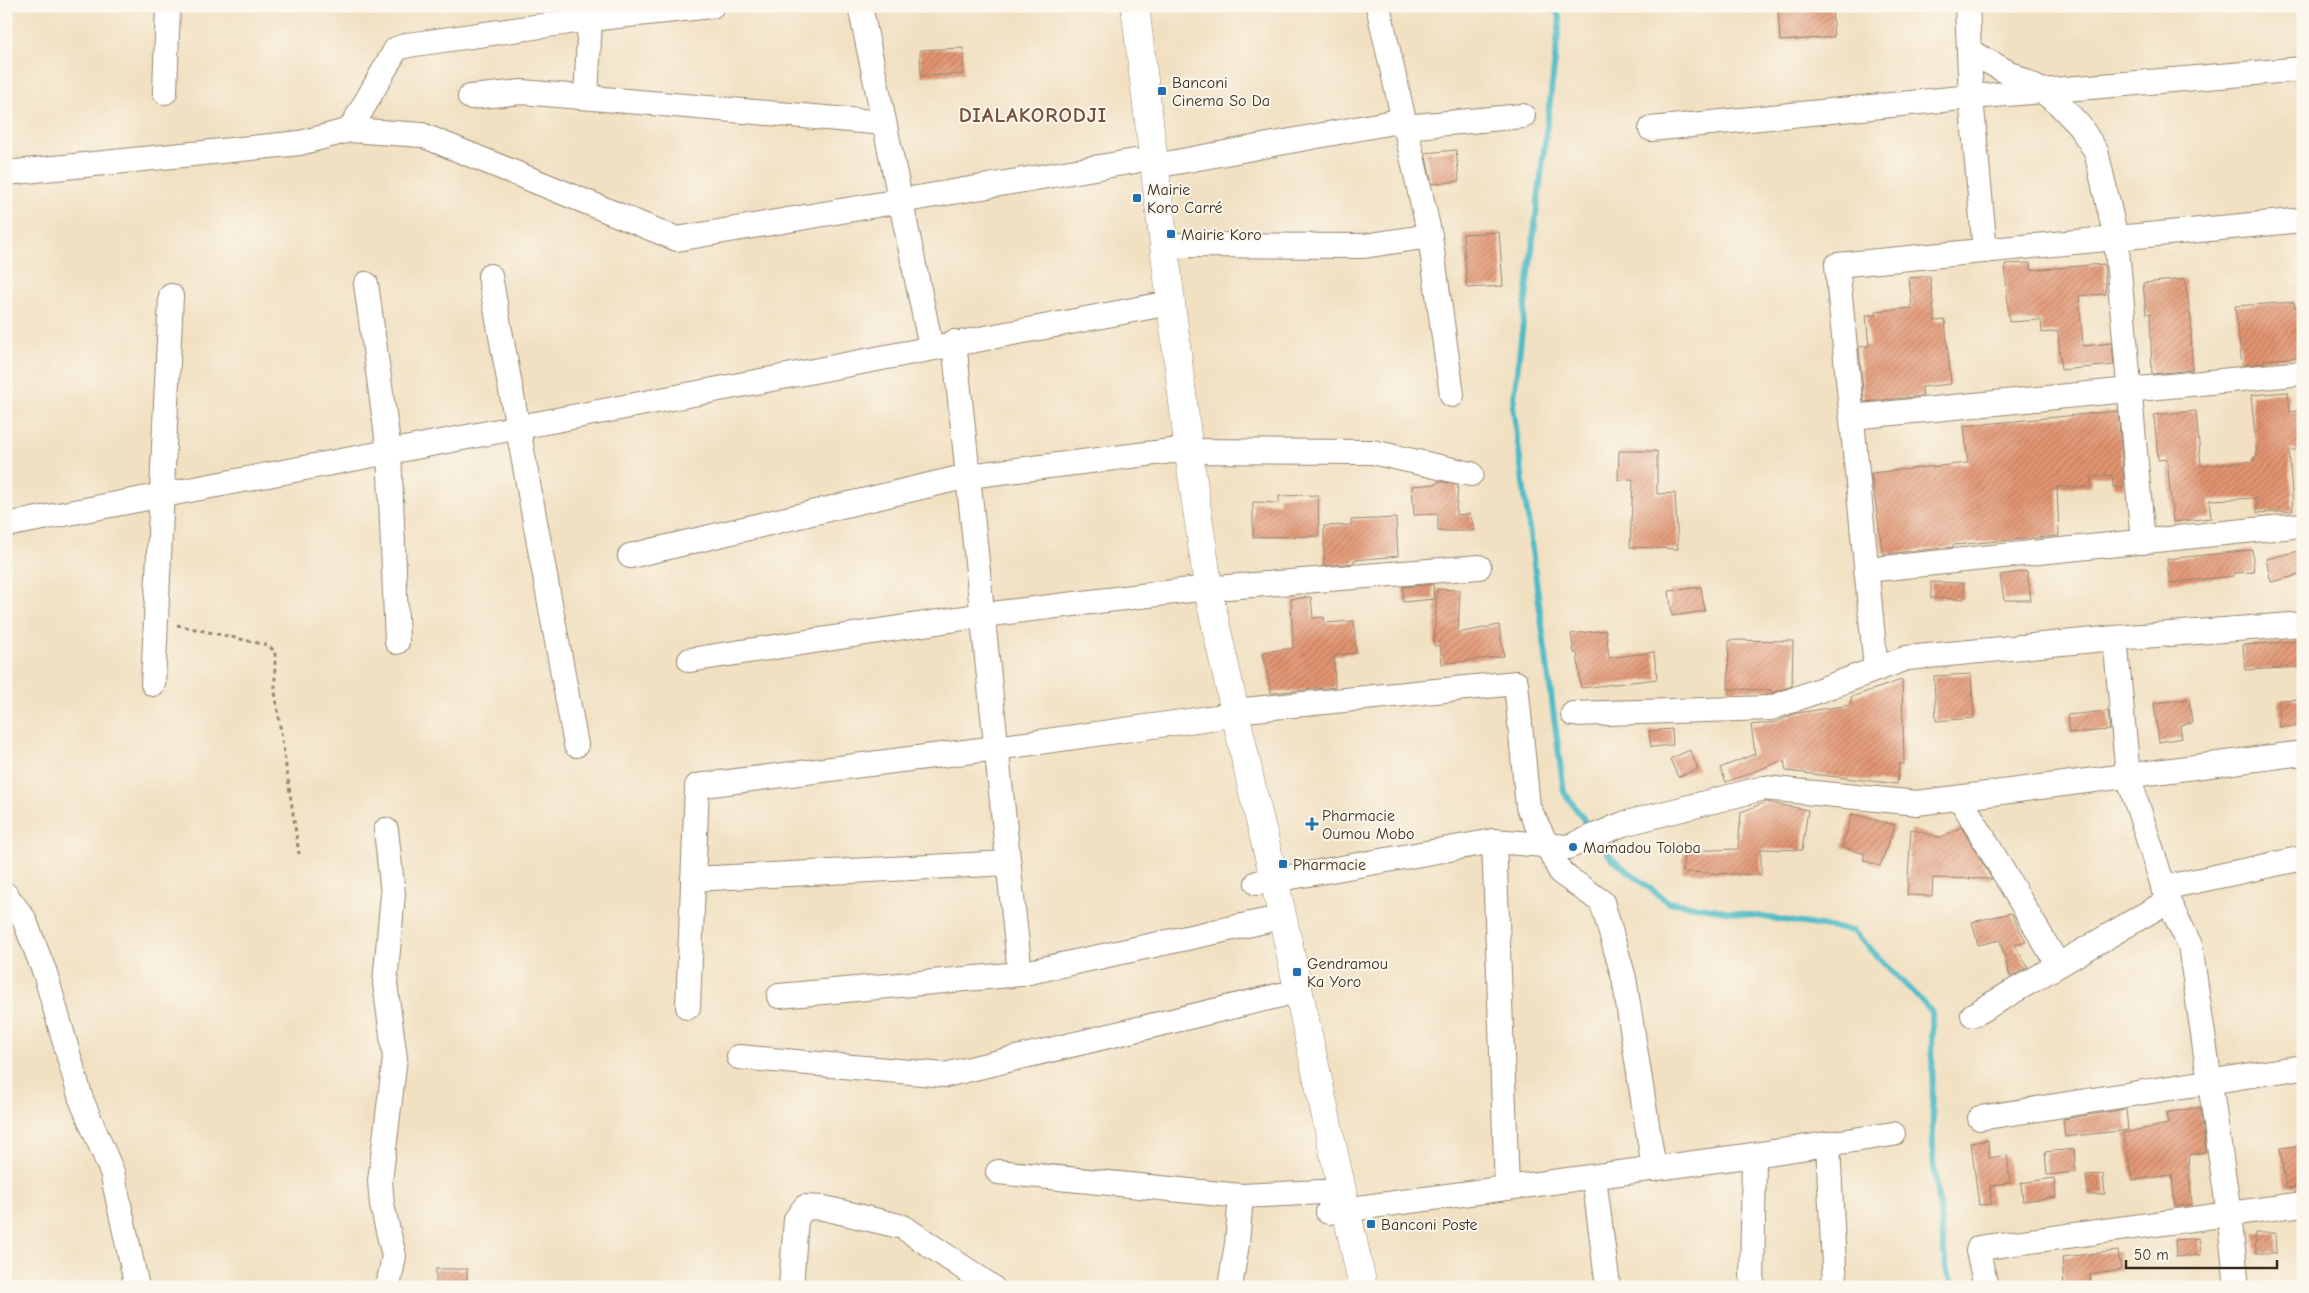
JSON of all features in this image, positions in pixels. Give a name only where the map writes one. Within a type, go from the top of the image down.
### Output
[{"type":"main road","points":[[1117,6],[1145,163],[1164,245],[1180,451]]},
{"type":"main road","points":[[1135,6],[1154,306],[1180,451],[1199,589],[1335,1201],[1344,1287]]},
{"type":"main road","points":[[1265,880],[1265,922],[1281,995],[1335,1201],[1363,1287]]},
{"type":"street","points":[[165,92],[168,6]]},
{"type":"street","points":[[350,130],[396,50],[408,45],[590,19],[712,6]]},
{"type":"street","points":[[860,6],[931,347]]},
{"type":"street","points":[[1378,6],[1430,236],[1452,395]]},
{"type":"street","points":[[1967,6],[1971,97],[1985,251]]},
{"type":"street","points":[[586,97],[590,19]]},
{"type":"street","points":[[1969,51],[2042,91],[2059,104],[2079,124],[2096,151],[2116,238],[2143,542]]},
{"type":"street","points":[[1650,129],[1971,97],[2303,69]]},
{"type":"street","points":[[470,97],[522,92],[884,123]]},
{"type":"street","points":[[6,173],[300,143],[350,130],[422,135],[676,239],[900,201],[1404,123],[1524,116]]},
{"type":"street","points":[[1876,669],[1837,265],[2303,220]]},
{"type":"street","points":[[1164,245],[1364,246],[1430,236]]},
{"type":"street","points":[[490,276],[576,745]]},
{"type":"street","points":[[366,284],[388,451],[397,642]]},
{"type":"street","points":[[153,684],[171,296]]},
{"type":"street","points":[[6,525],[954,342],[1154,306]]},
{"type":"street","points":[[954,342],[1020,974]]},
{"type":"street","points":[[1852,417],[2303,373]]},
{"type":"street","points":[[630,556],[968,476],[1180,451],[1372,452],[1472,474]]},
{"type":"street","points":[[1866,570],[2303,525]]},
{"type":"street","points":[[690,660],[983,615],[1199,589],[1479,568]]},
{"type":"street","points":[[1573,714],[1771,708],[1907,658],[2115,638],[2303,624]]},
{"type":"street","points":[[2115,638],[2128,776],[2166,894],[2190,945],[2237,1287]]},
{"type":"street","points":[[688,1007],[697,786],[996,748],[1226,714],[1516,683],[1528,807],[1558,846],[1561,873],[1602,902],[1624,978],[1654,1169]]},
{"type":"street","points":[[1265,880],[1494,841],[1558,846],[1622,824],[1764,788],[1917,804],[2303,752]]},
{"type":"street","points":[[1960,798],[2058,965]]},
{"type":"street","points":[[386,830],[393,894],[385,983],[395,1058],[380,1181],[382,1205],[394,1256],[388,1287]]},
{"type":"street","points":[[1494,841],[1507,1188]]},
{"type":"street","points":[[1973,1015],[2058,965],[2166,894],[2303,858]]},
{"type":"street","points":[[693,879],[1009,864]]},
{"type":"street","points":[[6,895],[24,919],[45,973],[82,1099],[112,1172],[137,1287]]},
{"type":"street","points":[[779,996],[1020,974],[1265,922]]},
{"type":"street","points":[[739,1057],[945,1075],[1281,995]]},
{"type":"street","points":[[1980,1118],[2303,1067]]},
{"type":"street","points":[[998,1172],[1241,1196],[1335,1201],[1507,1188],[1754,1156],[1893,1134]]},
{"type":"street","points":[[1828,1144],[1834,1287]]},
{"type":"street","points":[[1752,1287],[1754,1156]]},
{"type":"street","points":[[1594,1177],[1608,1287]]},
{"type":"street","points":[[1230,1287],[1237,1244],[1241,1196]]},
{"type":"street","points":[[1986,1287],[1978,1252],[1979,1248],[2303,1204]]},
{"type":"street","points":[[791,1287],[796,1218],[805,1207],[824,1208],[903,1227],[992,1287]]},
{"type":"path","points":[[156,620],[267,645],[275,651],[275,692],[299,854]]},
{"type":"building","points":[[1778,6],[1832,6],[1834,37],[1780,41]]},
{"type":"building","points":[[963,48],[964,74],[921,76],[920,50]]},
{"type":"building","points":[[1456,150],[1459,181],[1432,184],[1425,153]]},
{"type":"building","points":[[1499,232],[1503,286],[1467,288],[1463,234]]},
{"type":"building","points":[[2030,263],[2031,270],[2104,264],[2106,294],[2079,296],[2083,346],[2112,343],[2114,365],[2061,370],[2058,331],[2042,333],[2041,320],[2009,322],[2005,264]]},
{"type":"building","points":[[1930,276],[1935,321],[1945,320],[1951,384],[1922,387],[1923,396],[1864,402],[1859,347],[1869,346],[1866,315],[1877,315],[1876,311],[1912,308],[1909,278]]},
{"type":"building","points":[[2185,279],[2191,319],[2192,370],[2152,374],[2150,313],[2146,314],[2143,283]]},
{"type":"building","points":[[2294,302],[2295,307],[2303,306],[2303,357],[2263,360],[2263,363],[2242,365],[2235,306]]},
{"type":"building","points":[[2288,392],[2290,412],[2303,410],[2303,450],[2289,450],[2293,511],[2257,513],[2257,498],[2209,500],[2211,518],[2173,522],[2167,459],[2158,460],[2154,415],[2196,411],[2201,466],[2254,461],[2254,457],[2257,457],[2251,395]]},
{"type":"building","points":[[2118,411],[2124,488],[2113,487],[2112,475],[2091,477],[2091,487],[2057,487],[2059,536],[1953,545],[1953,547],[1883,554],[1871,473],[1968,463],[1964,426]]},
{"type":"building","points":[[1619,451],[1657,451],[1657,494],[1675,493],[1678,549],[1630,547],[1633,479],[1618,480]]},
{"type":"building","points":[[1438,481],[1458,485],[1456,515],[1470,514],[1475,531],[1438,531],[1438,514],[1414,515],[1412,486],[1437,484]]},
{"type":"building","points":[[1318,495],[1319,536],[1253,537],[1253,502],[1279,503],[1279,496]]},
{"type":"building","points":[[1396,518],[1398,556],[1354,560],[1354,563],[1324,566],[1324,526],[1351,525],[1351,520]]},
{"type":"building","points":[[2252,550],[2254,572],[2233,573],[2233,576],[2169,583],[2167,559]]},
{"type":"building","points":[[2303,550],[2303,574],[2271,582],[2266,559]]},
{"type":"building","points":[[2027,571],[2031,600],[2004,600],[2000,575]]},
{"type":"building","points":[[1931,582],[1964,583],[1964,599],[1931,598]]},
{"type":"building","points":[[1433,584],[1434,599],[1403,602],[1403,587]]},
{"type":"building","points":[[1701,587],[1705,611],[1672,616],[1669,591]]},
{"type":"building","points":[[1437,589],[1460,590],[1458,633],[1499,625],[1504,656],[1442,664],[1440,645],[1434,646]]},
{"type":"building","points":[[1311,597],[1313,618],[1324,617],[1325,623],[1354,621],[1356,653],[1334,655],[1335,687],[1271,693],[1263,652],[1293,648],[1291,599]]},
{"type":"building","points":[[1606,630],[1609,658],[1654,652],[1657,679],[1581,688],[1577,653],[1574,653],[1571,634]]},
{"type":"building","points":[[1729,640],[1793,641],[1792,686],[1771,693],[1771,690],[1728,689]]},
{"type":"building","points":[[2302,641],[2303,667],[2245,670],[2243,645]]},
{"type":"building","points":[[1971,674],[1974,718],[1936,721],[1934,676]]},
{"type":"building","points":[[1902,680],[1904,764],[1899,764],[1897,784],[1786,771],[1784,760],[1726,782],[1720,768],[1755,754],[1751,725],[1777,722],[1796,713],[1851,705],[1851,697]]},
{"type":"building","points":[[2189,699],[2192,723],[2180,725],[2182,738],[2159,742],[2154,703]]},
{"type":"building","points":[[2303,699],[2303,726],[2280,727],[2279,700]]},
{"type":"building","points":[[2108,711],[2110,730],[2069,733],[2067,715]]},
{"type":"building","points":[[1672,729],[1673,745],[1651,747],[1649,731]]},
{"type":"building","points":[[1690,750],[1698,769],[1678,777],[1670,759]]},
{"type":"building","points":[[1766,802],[1808,810],[1802,850],[1761,849],[1761,875],[1683,872],[1684,851],[1738,849],[1741,812]]},
{"type":"building","points":[[1852,814],[1895,825],[1880,866],[1863,860],[1865,854],[1842,847]]},
{"type":"building","points":[[1961,827],[1992,879],[1933,878],[1932,896],[1907,895],[1911,829],[1941,838]]},
{"type":"building","points":[[2011,913],[2026,942],[2014,945],[2028,967],[2010,977],[2000,940],[1978,945],[1972,922]]},
{"type":"building","points":[[2200,1107],[2206,1152],[2188,1155],[2192,1204],[2175,1206],[2172,1175],[2133,1180],[2123,1133],[2168,1124],[2166,1113]]},
{"type":"building","points":[[2126,1109],[2128,1130],[2065,1137],[2063,1119]]},
{"type":"building","points":[[1988,1140],[1989,1158],[2007,1155],[2010,1183],[1990,1185],[1991,1204],[1979,1205],[1971,1143]]},
{"type":"building","points":[[2297,1146],[2303,1186],[2286,1188],[2280,1148]]},
{"type":"building","points":[[2074,1149],[2076,1172],[2047,1175],[2045,1152]]},
{"type":"building","points":[[2103,1174],[2105,1194],[2088,1195],[2086,1175]]},
{"type":"building","points":[[2054,1178],[2056,1197],[2023,1201],[2021,1183]]},
{"type":"building","points":[[2255,1233],[2275,1233],[2276,1253],[2256,1253]]},
{"type":"building","points":[[2199,1238],[2201,1255],[2176,1257],[2175,1240]]},
{"type":"building","points":[[2118,1251],[2121,1270],[2090,1275],[2091,1287],[2064,1287],[2062,1257]]},
{"type":"building","points":[[436,1269],[467,1269],[467,1287],[436,1287]]},
{"type":"waterway","points":[[1553,6],[1560,18],[1513,406],[1564,792],[1612,859],[1668,902],[1853,931],[1932,1012],[1933,1158],[1946,1267],[1953,1287]]},
{"type":"place","name":"Banconi Cinema So Da","points":[[1162,91]]},
{"type":"place","name":"Mairie Koro Carré","points":[[1137,198]]},
{"type":"place","name":"Mairie Koro","points":[[1171,234]]},
{"type":"place","name":"Pharmacie Oumou Mobo","points":[[1312,824]]},
{"type":"place","name":"Mamadou Toloba","points":[[1573,847]]},
{"type":"place","name":"Pharmacie","points":[[1283,864]]},
{"type":"place","name":"Gendramou Ka Yoro","points":[[1297,972]]},
{"type":"place","name":"Banconi Poste","points":[[1371,1224]]},
{"type":"district","name":"DIALAKORODJI","points":[[1033,115]]}]
